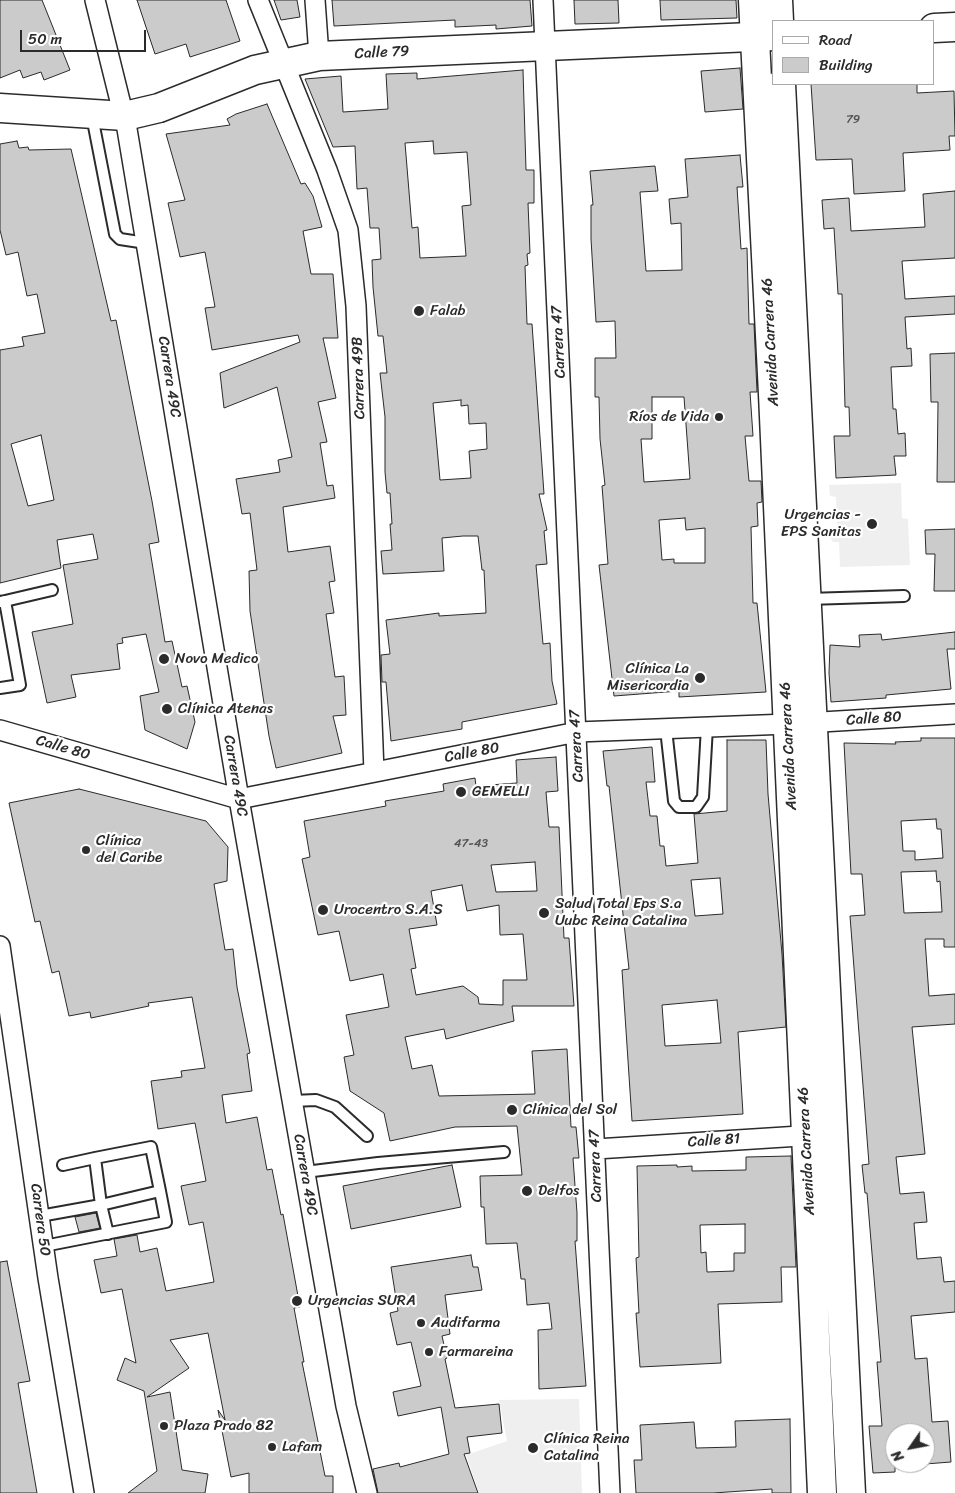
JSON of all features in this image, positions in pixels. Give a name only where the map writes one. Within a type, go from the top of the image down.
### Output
[{"type":"main road","name":"Avenida Carrera 46","points":[[752,0],[764,36],[800,724],[833,1134],[851,1493]]},
{"type":"main road","points":[[778,0],[778,20]]},
{"type":"main road","points":[[935,28],[955,27]]},
{"type":"main road","name":"Calle 79","points":[[0,108],[125,116],[159,108],[255,70],[283,62],[319,56],[764,36]]},
{"type":"main road","name":"Avenida Carrera 46","points":[[781,85],[807,599],[800,724],[806,1136],[822,1493]]},
{"type":"street","name":"Carrera 49C","points":[[95,0],[125,116],[239,799],[292,1102],[346,1406],[367,1493]]},
{"type":"street","name":"Carrera 49B","points":[[258,0],[348,230],[354,272],[374,772]]},
{"type":"street","points":[[315,0],[319,56]]},
{"type":"street","name":"Carrera 47","points":[[543,0],[610,1493]]},
{"type":"street","name":"Calle 80","points":[[0,730],[239,799],[577,732],[800,724],[955,714]]},
{"type":"street","name":"Carrera 50","points":[[0,946],[44,1246],[84,1493]]},
{"type":"street","name":"Calle 81","points":[[596,1149],[833,1134]]},
{"type":"lane","points":[[92,114],[115,234],[120,239],[146,243]]},
{"type":"lane","points":[[0,688],[20,684],[2,602],[52,590]]},
{"type":"lane","points":[[807,599],[904,596]]},
{"type":"lane","points":[[666,729],[674,802],[679,808],[696,807],[703,797],[707,727]]},
{"type":"lane","points":[[292,1102],[316,1100],[335,1107],[367,1136]]},
{"type":"lane","points":[[44,1246],[166,1222],[151,1147],[63,1165]]},
{"type":"lane","points":[[305,1172],[378,1162],[504,1152]]},
{"type":"lane","points":[[95,1158],[101,1205],[108,1234]]},
{"type":"lane","points":[[40,1216],[101,1205],[160,1191]]},
{"type":"shaded area","name":"Urgencias - EPS Sanitas","points":[[901,483],[902,518],[908,519],[910,565],[840,567],[839,542],[833,542],[830,537],[831,533],[837,529],[836,497],[830,496],[829,485]]},
{"type":"shaded area","name":"Clínica Reina Catalina","points":[[579,1399],[582,1493],[479,1493],[466,1455],[507,1441],[499,1400]]},
{"type":"building","points":[[0,0],[42,0],[70,70],[44,80],[41,72],[23,78],[20,70],[0,78]]},
{"type":"building","points":[[137,0],[226,0],[240,41],[190,57],[186,44],[155,54]]},
{"type":"building","points":[[274,0],[297,0],[300,17],[281,20]]},
{"type":"building","points":[[332,0],[530,0],[532,26],[496,29],[496,25],[455,27],[455,20],[334,26]]},
{"type":"building","points":[[574,0],[618,0],[619,23],[575,24]]},
{"type":"building","points":[[660,0],[736,0],[737,18],[661,20]]},
{"type":"building","points":[[740,68],[743,109],[705,112],[701,71]]},
{"type":"building","points":[[523,70],[526,170],[534,170],[534,203],[528,203],[530,253],[527,254],[528,265],[525,266],[527,324],[532,324],[544,494],[539,494],[547,530],[544,531],[547,564],[536,565],[543,644],[550,643],[552,681],[557,704],[462,722],[462,729],[391,741],[386,682],[382,682],[381,655],[390,654],[386,620],[439,613],[439,616],[486,613],[484,570],[482,570],[478,536],[463,536],[442,538],[444,571],[383,574],[381,551],[392,550],[390,524],[392,524],[390,493],[387,493],[385,472],[385,417],[380,373],[387,373],[383,336],[378,336],[373,287],[372,260],[381,259],[379,228],[370,228],[367,188],[357,189],[355,146],[333,147],[305,79],[341,76],[343,112],[388,109],[386,74],[417,73],[417,79]],"holes":[[[433,141],[434,154],[467,152],[471,205],[462,206],[466,256],[420,258],[418,227],[412,228],[405,143]],[[461,400],[461,406],[468,405],[469,424],[486,423],[487,449],[469,451],[471,478],[440,480],[433,403]]]},
{"type":"building","points":[[811,85],[917,85],[917,93],[954,91],[955,136],[949,136],[950,150],[903,153],[905,191],[854,194],[852,159],[816,160]]},
{"type":"building","points":[[267,104],[301,184],[305,183],[313,196],[322,227],[303,231],[311,274],[333,274],[338,338],[323,338],[336,398],[318,402],[327,442],[320,443],[327,486],[333,485],[335,498],[283,507],[288,552],[330,546],[335,581],[329,582],[334,613],[326,614],[335,677],[344,676],[346,715],[333,716],[342,753],[276,768],[269,736],[250,611],[249,571],[257,570],[250,513],[242,514],[236,479],[280,472],[278,460],[292,457],[277,387],[224,408],[220,373],[300,342],[298,335],[212,350],[205,308],[215,307],[205,252],[180,257],[168,203],[185,200],[166,134],[230,125],[227,119],[236,114]]},
{"type":"building","points":[[17,141],[19,148],[28,147],[29,150],[71,149],[111,321],[116,320],[152,501],[159,542],[149,544],[165,642],[172,641],[182,687],[187,686],[195,722],[187,749],[145,730],[140,696],[159,692],[146,634],[122,638],[123,643],[117,644],[120,669],[71,675],[76,697],[47,703],[32,632],[73,624],[63,565],[98,559],[93,534],[57,540],[61,568],[0,583],[0,350],[24,346],[22,337],[45,333],[37,294],[27,296],[18,252],[6,255],[0,230],[0,144]],"holes":[[[41,435],[54,500],[28,506],[11,444]]]},
{"type":"building","points":[[740,155],[743,187],[737,187],[741,249],[747,248],[749,324],[754,324],[757,392],[750,392],[753,436],[745,436],[749,481],[761,481],[762,502],[757,503],[758,526],[751,527],[753,603],[757,603],[766,692],[679,697],[679,691],[614,696],[599,565],[608,564],[602,486],[605,485],[600,439],[599,397],[595,397],[595,358],[616,358],[615,321],[596,322],[591,239],[591,205],[593,205],[590,171],[655,166],[658,191],[640,192],[646,271],[682,270],[681,223],[671,224],[669,199],[688,197],[685,159]],"holes":[[[652,397],[684,397],[690,479],[644,482],[641,439],[652,439]],[[685,518],[686,530],[705,528],[705,563],[674,563],[674,559],[662,560],[659,520]]]},
{"type":"building","points":[[955,191],[955,258],[902,261],[905,299],[955,296],[955,314],[905,317],[907,349],[911,348],[912,366],[891,367],[893,409],[896,409],[898,434],[905,433],[906,456],[894,456],[896,475],[836,478],[834,436],[850,436],[849,407],[845,407],[842,294],[838,294],[834,228],[824,229],[822,200],[849,198],[851,231],[925,227],[923,194]]},
{"type":"building","points":[[955,353],[955,482],[937,482],[938,402],[931,402],[930,354]]},
{"type":"building","points":[[955,529],[955,591],[934,591],[935,554],[926,554],[925,530]]},
{"type":"building","points":[[955,632],[955,649],[947,649],[951,689],[886,695],[886,698],[831,702],[830,645],[860,647],[859,635],[881,634],[882,640]]},
{"type":"building","points":[[921,738],[955,738],[955,947],[944,947],[944,939],[925,939],[929,996],[955,994],[955,1024],[912,1027],[925,1154],[896,1157],[900,1194],[924,1192],[927,1222],[914,1223],[917,1259],[941,1257],[944,1282],[955,1281],[955,1312],[911,1316],[915,1359],[927,1358],[932,1422],[948,1421],[951,1462],[935,1463],[935,1423],[885,1423],[885,1472],[873,1473],[869,1426],[882,1426],[877,1362],[881,1362],[867,1193],[865,1193],[862,1165],[869,1164],[850,916],[865,915],[862,874],[851,874],[844,743],[896,744],[895,742],[921,741]],"holes":[[[936,819],[937,829],[941,829],[943,858],[915,860],[915,851],[903,851],[901,821]],[[936,871],[937,882],[940,881],[942,912],[904,913],[901,872]]]},
{"type":"building","points":[[727,740],[766,740],[768,794],[782,954],[786,1027],[738,1032],[743,1114],[632,1121],[622,970],[629,969],[609,786],[607,786],[603,751],[652,747],[655,782],[646,782],[650,816],[657,816],[660,846],[664,846],[666,866],[698,863],[694,814],[727,811]],"holes":[[[720,878],[723,914],[695,916],[691,880]],[[717,1000],[721,1043],[665,1046],[662,1005]]]},
{"type":"building","points":[[556,757],[558,791],[546,792],[549,827],[559,827],[564,938],[569,938],[574,1006],[512,1006],[514,1021],[446,1039],[444,1029],[405,1037],[412,1069],[432,1065],[439,1096],[535,1094],[532,1051],[567,1049],[571,1127],[576,1127],[579,1158],[573,1158],[577,1213],[577,1241],[575,1241],[586,1386],[539,1389],[538,1330],[552,1329],[549,1303],[527,1305],[525,1279],[521,1279],[517,1243],[486,1244],[484,1207],[481,1207],[480,1176],[522,1175],[517,1126],[455,1127],[390,1141],[384,1113],[350,1091],[344,1057],[354,1055],[346,1015],[389,1007],[383,974],[350,981],[339,931],[318,935],[302,859],[310,857],[304,821],[386,806],[385,801],[444,791],[443,784],[475,778],[476,786],[517,783],[516,760]],"holes":[[[535,862],[537,891],[496,892],[491,865]],[[462,885],[467,911],[499,905],[500,935],[523,934],[527,980],[503,980],[503,1005],[479,1004],[478,997],[463,986],[416,995],[411,969],[416,968],[409,929],[437,925],[431,891]]]},
{"type":"building","points":[[79,789],[206,821],[228,847],[227,881],[214,884],[225,950],[233,949],[237,987],[250,1053],[247,1054],[252,1091],[222,1095],[226,1123],[257,1117],[267,1170],[272,1169],[281,1215],[283,1214],[300,1307],[294,1308],[304,1362],[302,1362],[325,1476],[333,1476],[333,1493],[249,1493],[249,1473],[231,1477],[218,1410],[225,1420],[208,1333],[170,1340],[189,1368],[147,1397],[170,1392],[182,1470],[208,1474],[205,1493],[128,1493],[157,1471],[144,1391],[117,1380],[125,1358],[136,1363],[122,1289],[101,1293],[94,1260],[117,1256],[114,1239],[137,1235],[140,1252],[157,1248],[166,1291],[214,1282],[203,1222],[189,1225],[181,1186],[206,1181],[195,1123],[158,1129],[151,1081],[182,1077],[181,1071],[205,1068],[192,997],[148,1003],[149,1006],[91,1018],[90,1012],[69,1016],[59,971],[52,973],[40,921],[35,922],[9,803]]},
{"type":"building","points":[[791,1156],[796,1267],[781,1267],[782,1302],[718,1304],[721,1363],[640,1367],[636,1313],[639,1313],[636,1258],[639,1257],[637,1166],[692,1166],[692,1171],[746,1170],[746,1157]],"holes":[[[745,1224],[745,1253],[734,1253],[734,1271],[707,1272],[706,1252],[701,1253],[700,1225]]]},
{"type":"building","points":[[452,1165],[461,1207],[351,1229],[343,1186]]},
{"type":"building","points":[[96,1213],[100,1228],[79,1232],[75,1217]]},
{"type":"building","points":[[471,1255],[473,1267],[478,1267],[482,1290],[445,1295],[450,1334],[442,1336],[447,1358],[445,1359],[455,1408],[499,1404],[502,1433],[467,1437],[470,1453],[464,1454],[478,1493],[378,1493],[373,1469],[399,1463],[400,1467],[449,1454],[441,1407],[398,1416],[393,1392],[421,1386],[411,1342],[397,1345],[390,1313],[398,1311],[391,1267]]},
{"type":"building","points":[[7,1261],[30,1381],[18,1383],[37,1493],[0,1493],[0,1262]]},
{"type":"building","points":[[790,1419],[791,1493],[772,1493],[772,1489],[713,1493],[636,1493],[634,1460],[642,1460],[640,1425],[694,1422],[696,1448],[736,1447],[735,1421]]},
{"type":"place","name":"Falab","points":[[419,311]]},
{"type":"place","name":"Ríos de Vida","points":[[719,417]]},
{"type":"place","name":"Urgencias - EPS Sanitas","points":[[872,524]]},
{"type":"place","name":"Novo Medico","points":[[164,659]]},
{"type":"place","name":"Clínica La Misericordia","points":[[700,678]]},
{"type":"place","name":"Clínica Atenas","points":[[167,709]]},
{"type":"place","name":"GEMELLI","points":[[461,792]]},
{"type":"place","name":"Clínica del Caribe","points":[[86,850]]},
{"type":"place","name":"Urocentro S.A.S","points":[[323,910]]},
{"type":"place","name":"Salud Total Eps S.a Uubc Reina Catalina","points":[[544,913]]},
{"type":"place","name":"Clínica del Sol","points":[[512,1110]]},
{"type":"place","name":"Delfos","points":[[527,1191]]},
{"type":"place","name":"Urgencias SURA","points":[[297,1301]]},
{"type":"place","name":"Audifarma","points":[[421,1323]]},
{"type":"place","name":"Farmareina","points":[[429,1352]]},
{"type":"place","name":"Plaza Prado 82","points":[[164,1426]]},
{"type":"place","name":"Lafam","points":[[272,1447]]},
{"type":"place","name":"Clínica Reina Catalina","points":[[533,1448]]}]
